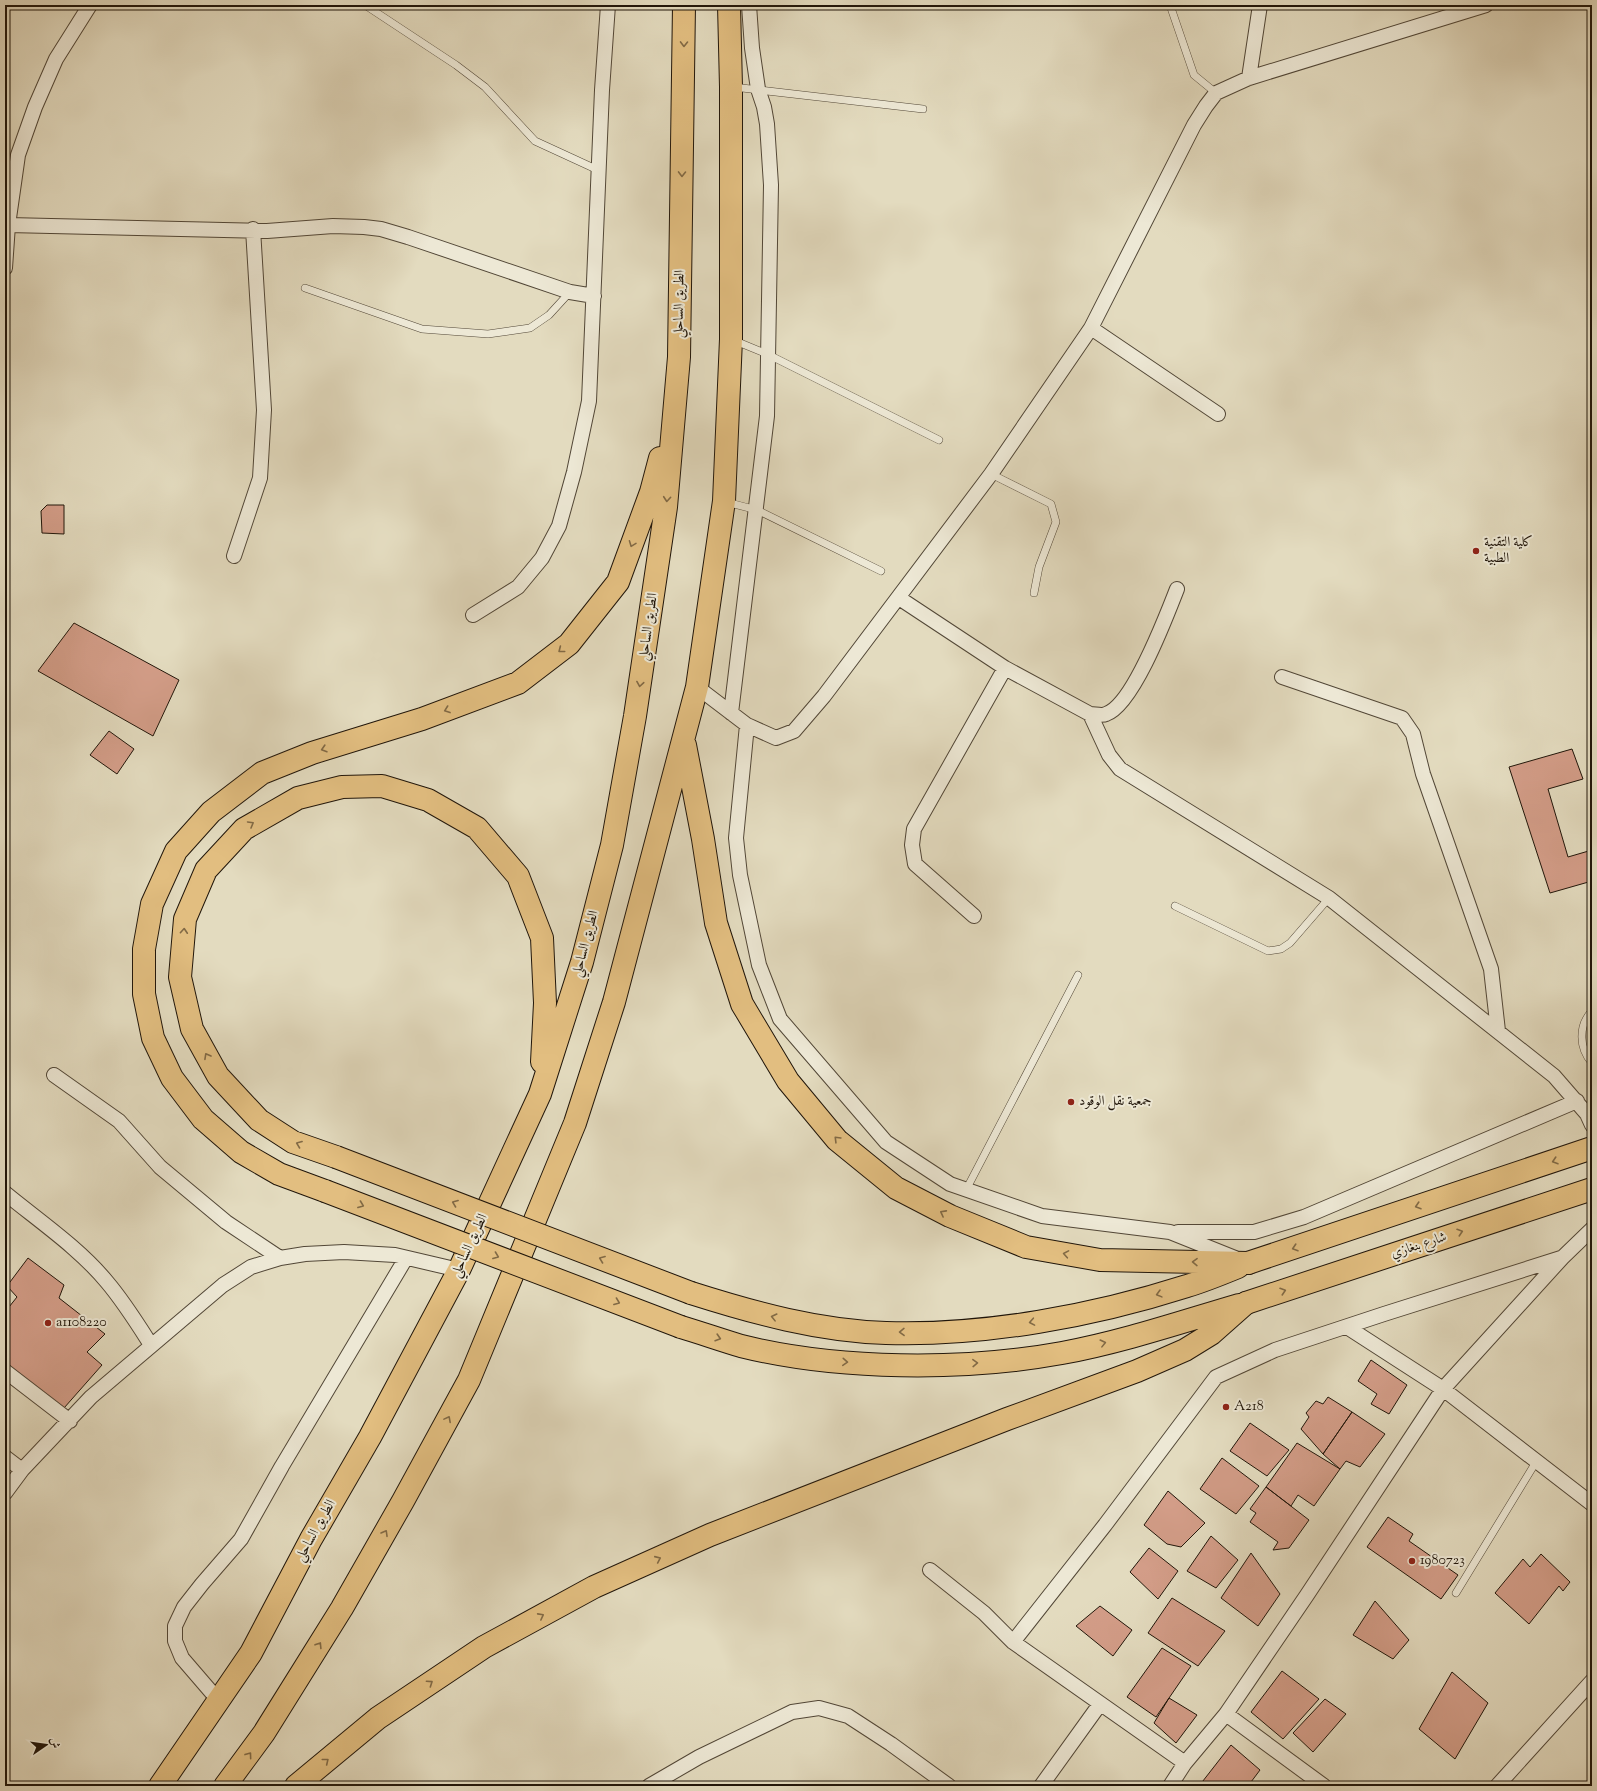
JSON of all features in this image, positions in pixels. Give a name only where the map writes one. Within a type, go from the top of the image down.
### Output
[{"type":"main road","name":"الطريق الساحلي","points":[[160,1786],[251,1653],[311,1539],[370,1437],[459,1270],[540,1094],[582,962],[612,845],[638,701],[666,507],[679,357],[684,5]]},
{"type":"main road","points":[[225,1786],[264,1734],[342,1608],[403,1501],[469,1380],[575,1123],[614,1002],[697,687],[724,501],[731,339],[731,87],[729,5]]},
{"type":"main road","name":"شارع بنغازي","points":[[679,357],[660,457],[653,485],[618,582],[569,644],[518,683],[422,719],[312,753],[262,773],[211,812],[176,850],[152,904],[144,949],[144,994],[153,1038],[172,1078],[203,1119],[241,1152],[279,1174],[681,1327],[741,1346],[816,1359],[898,1365],[983,1363],[1062,1353],[1154,1330],[1246,1303],[1592,1189]]},
{"type":"main road","points":[[684,740],[703,839],[716,923],[742,1004],[788,1081],[837,1140],[896,1188],[950,1216],[1026,1247],[1100,1260],[1248,1263]]},
{"type":"main road","points":[[540,1094],[545,1003],[542,938],[518,876],[477,828],[428,800],[382,786],[342,787],[298,798],[244,829],[206,870],[185,919],[180,977],[192,1029],[218,1076],[259,1120],[294,1142],[691,1293],[766,1315],[834,1328],[886,1333],[945,1331],[1013,1326],[1100,1310],[1187,1286],[1248,1263],[1592,1148]]},
{"type":"main road","points":[[296,1786],[378,1718],[484,1646],[594,1588],[710,1535],[1137,1370],[1185,1350],[1211,1334],[1246,1303]]},
{"type":"street","points":[[5,268],[8,224],[18,155],[35,107],[56,59],[90,5]]},
{"type":"street","points":[[474,615],[518,587],[542,558],[559,526],[574,472],[589,401],[598,170],[608,5]]},
{"type":"street","points":[[731,713],[757,510],[767,416],[771,185],[767,124],[764,107],[758,89],[752,48],[749,5]]},
{"type":"street","points":[[1249,78],[1260,5]]},
{"type":"street","points":[[697,687],[747,725],[776,738],[794,731],[824,696],[991,474],[1091,328],[1194,125],[1216,93],[1249,78],[1486,5]]},
{"type":"street","points":[[8,224],[253,229],[266,231],[333,226],[381,229],[570,292],[594,296]]},
{"type":"street","points":[[234,556],[260,478],[264,410],[253,229]]},
{"type":"street","points":[[1091,328],[1218,414]]},
{"type":"street","points":[[899,598],[1005,668],[1090,714],[1106,714],[1123,701],[1152,650],[1177,590]]},
{"type":"street","points":[[974,916],[915,864],[912,845],[914,829],[1005,668]]},
{"type":"street","points":[[1282,677],[1402,718],[1413,734],[1423,774],[1491,969],[1498,1031]]},
{"type":"street","points":[[1090,714],[1109,755],[1120,769],[1329,898],[1554,1076],[1587,1114],[1592,1126]]},
{"type":"street","points":[[747,725],[736,838],[740,875],[759,965],[780,1018],[886,1142],[950,1184],[1042,1216],[1170,1232],[1254,1232],[1304,1217],[1577,1101]]},
{"type":"street","points":[[54,1075],[119,1121],[160,1167],[226,1222],[280,1258]]},
{"type":"street","points":[[5,1194],[81,1256],[106,1280],[151,1345]]},
{"type":"street","points":[[1170,1786],[1185,1763],[1226,1714],[1307,1595],[1443,1389],[1562,1258],[1592,1230]]},
{"type":"street","points":[[1170,1232],[1248,1263]]},
{"type":"street","points":[[5,1493],[22,1470],[91,1398],[151,1345],[223,1285],[251,1267],[280,1258],[305,1254],[344,1252],[395,1255],[459,1270]]},
{"type":"street","points":[[219,1701],[182,1658],[175,1641],[175,1626],[184,1607],[241,1539],[286,1459],[406,1258]]},
{"type":"street","points":[[1013,1642],[1106,1525],[1216,1377],[1275,1350],[1562,1258]]},
{"type":"street","points":[[1347,1327],[1443,1389],[1592,1504]]},
{"type":"street","points":[[5,1371],[70,1421]]},
{"type":"street","points":[[5,1457],[22,1470]]},
{"type":"street","points":[[930,1570],[984,1613],[1013,1642],[1185,1763]]},
{"type":"street","points":[[1497,1786],[1592,1681]]},
{"type":"street","points":[[1041,1786],[1100,1704]]},
{"type":"street","points":[[649,1786],[699,1757],[792,1712],[819,1708],[848,1716],[891,1744],[949,1786]]},
{"type":"street","points":[[1226,1714],[1324,1786]]},
{"type":"lane","points":[[365,5],[456,65],[485,87],[535,141],[598,170]]},
{"type":"lane","points":[[1170,5],[1194,74],[1216,93]]},
{"type":"lane","points":[[731,87],[923,109]]},
{"type":"lane","points":[[305,288],[422,329],[488,334],[530,328],[549,315],[570,292]]},
{"type":"lane","points":[[731,339],[767,354],[939,440]]},
{"type":"lane","points":[[991,474],[1051,504],[1056,522],[1039,567],[1034,593]]},
{"type":"lane","points":[[724,501],[757,510],[881,571]]},
{"type":"lane","points":[[1175,906],[1268,951],[1281,949],[1290,943],[1329,898]]},
{"type":"lane","points":[[966,1190],[1078,974]]},
{"type":"lane","points":[[1592,1011],[1582,1027],[1581,1039],[1584,1052],[1592,1063]]},
{"type":"lane","points":[[1456,1593],[1536,1462]]},
{"type":"building","points":[[47,505],[64,505],[64,534],[42,533],[41,511]]},
{"type":"building","points":[[74,623],[179,680],[153,736],[38,671]]},
{"type":"building","points":[[109,731],[134,749],[117,774],[90,755]]},
{"type":"building","points":[[1572,749],[1583,779],[1548,789],[1568,857],[1592,850],[1592,881],[1550,893],[1509,767]]},
{"type":"building","name":"a1108220","points":[[28,1258],[64,1285],[59,1298],[105,1334],[87,1352],[102,1365],[64,1408],[5,1365],[5,1312],[17,1297],[7,1286]]},
{"type":"building","points":[[1371,1360],[1407,1385],[1389,1414],[1371,1404],[1377,1394],[1358,1381]]},
{"type":"building","points":[[1328,1397],[1352,1412],[1323,1454],[1301,1429],[1309,1417],[1306,1413],[1316,1401],[1323,1404]]},
{"type":"building","points":[[1352,1412],[1385,1434],[1360,1467],[1346,1461],[1340,1469],[1323,1454]]},
{"type":"building","points":[[1250,1423],[1289,1450],[1267,1476],[1230,1451]]},
{"type":"building","points":[[1297,1443],[1340,1469],[1314,1506],[1298,1495],[1291,1506],[1266,1487]]},
{"type":"building","points":[[1222,1458],[1259,1486],[1236,1514],[1200,1489]]},
{"type":"building","points":[[1266,1487],[1309,1520],[1289,1548],[1273,1550],[1278,1542],[1250,1522],[1256,1513],[1250,1509]]},
{"type":"building","points":[[1168,1491],[1205,1523],[1181,1547],[1167,1544],[1144,1525]]},
{"type":"building","name":"1980723","points":[[1388,1517],[1413,1534],[1409,1541],[1458,1575],[1441,1599],[1367,1547]]},
{"type":"building","points":[[1211,1536],[1238,1560],[1216,1588],[1187,1571]]},
{"type":"building","points":[[1149,1548],[1178,1571],[1158,1599],[1130,1572]]},
{"type":"building","points":[[1251,1553],[1280,1594],[1258,1626],[1221,1598]]},
{"type":"building","points":[[1541,1554],[1570,1582],[1563,1591],[1559,1586],[1529,1624],[1495,1593],[1523,1559],[1530,1567]]},
{"type":"building","points":[[1172,1598],[1225,1631],[1198,1666],[1148,1633]]},
{"type":"building","points":[[1375,1601],[1409,1640],[1393,1659],[1353,1635]]},
{"type":"building","points":[[1100,1606],[1132,1630],[1113,1656],[1076,1626]]},
{"type":"building","points":[[1162,1648],[1191,1666],[1156,1717],[1127,1697]]},
{"type":"building","points":[[1282,1671],[1319,1699],[1283,1739],[1251,1712]]},
{"type":"building","points":[[1452,1672],[1488,1703],[1455,1759],[1419,1729]]},
{"type":"building","points":[[1169,1698],[1197,1715],[1176,1743],[1154,1723]]},
{"type":"building","points":[[1325,1699],[1346,1714],[1313,1752],[1293,1733]]},
{"type":"building","points":[[1231,1745],[1260,1770],[1248,1786],[1199,1786]]},
{"type":"place","name":"كلية التقنية الطبية","points":[[1476,551]]},
{"type":"place","name":"جمعية نقل الوقود","points":[[1071,1102]]},
{"type":"place","name":"a1108220","points":[[48,1323]]},
{"type":"place","name":"A218","points":[[1226,1407]]},
{"type":"place","name":"1980723","points":[[1412,1561]]}]
